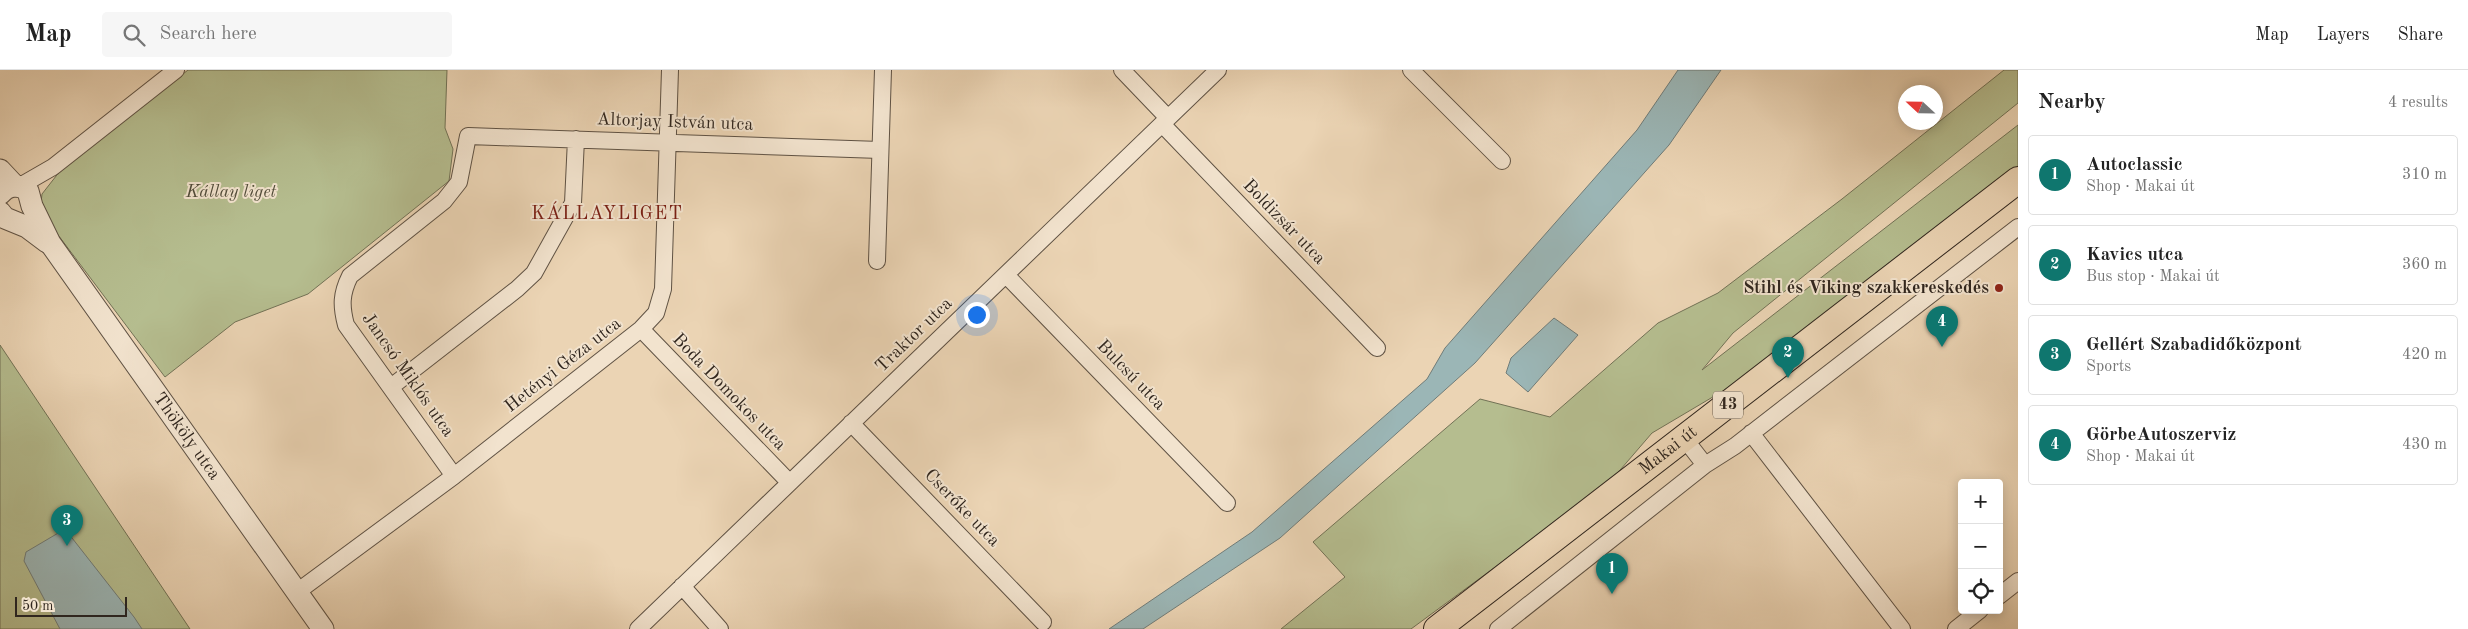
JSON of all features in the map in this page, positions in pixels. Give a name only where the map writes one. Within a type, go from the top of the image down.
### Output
[{"type":"main road","name":"Makai út","points":[[1438,629],[2018,180]]},
{"type":"street","points":[[20,194],[176,70]]},
{"type":"street","name":"Hetényi Géza utca","points":[[297,592],[454,476],[641,329],[656,313],[663,289],[670,70]]},
{"type":"street","points":[[876,261],[883,70]]},
{"type":"street","name":"Boldizsár utca","points":[[1122,70],[1165,121],[1377,348]]},
{"type":"street","name":"Traktor utca","points":[[638,629],[1218,70]]},
{"type":"street","points":[[1411,70],[1502,162]]},
{"type":"street","name":"Altorjay István utca","points":[[468,136],[576,138],[880,150]]},
{"type":"street","name":"Jancsó Miklós utca","points":[[454,476],[346,325],[341,304],[343,289],[350,276],[444,201],[459,182],[468,136]]},
{"type":"street","points":[[391,387],[517,290],[534,273],[573,203],[576,138]]},
{"type":"street","points":[[0,170],[20,194],[50,243]]},
{"type":"street","points":[[6,219],[28,214],[20,194]]},
{"type":"street","points":[[6,219],[50,243]]},
{"type":"street","name":"Makai út","points":[[1498,629],[1705,465],[1751,433],[2018,227]]},
{"type":"street","name":"Thököly utca","points":[[50,243],[323,629]]},
{"type":"street","name":"Bulcsú utca","points":[[1006,275],[1227,503]]},
{"type":"street","name":"Boda Domokos utca","points":[[641,329],[789,482]]},
{"type":"street","name":"Cserőke utca","points":[[851,422],[1043,622]]},
{"type":"street","points":[[1751,433],[1902,629]]},
{"type":"street","points":[[1684,438],[1705,465]]},
{"type":"street","points":[[2003,593],[2018,581]]},
{"type":"street","points":[[682,586],[720,629]]},
{"type":"street","points":[[1956,629],[1975,614]]},
{"type":"green space","name":"Kállay liget","points":[[188,70],[447,70],[445,128],[453,149],[449,181],[308,294],[235,322],[165,377],[40,211],[42,194],[60,171]]},
{"type":"green space","points":[[2004,70],[2018,70],[2018,103],[1733,333],[1702,370],[2018,125],[2018,166],[1733,385],[1652,433],[1608,484],[1411,629],[1281,629],[1345,577],[1313,542],[1480,399],[1550,417],[1658,323],[1718,293],[1842,199],[1929,130],[1943,130],[1943,119]]},
{"type":"green space","points":[[0,345],[190,629],[0,629]]},
{"type":"water","points":[[1678,70],[1721,70],[1669,145],[1475,363],[1280,538],[1143,629],[1109,629],[1252,532],[1427,379],[1445,348],[1637,130]]},
{"type":"water","points":[[1554,318],[1578,335],[1528,392],[1506,373],[1511,358]]},
{"type":"water","points":[[65,529],[142,629],[60,629],[24,561],[26,552]]},
{"type":"place","name":"Stihl és Viking szakkereskedés","points":[[1999,288]]},
{"type":"place","name":"GörbeAutoszerviz","points":[[1942,347]]},
{"type":"place","name":"Kavics utca","points":[[1788,378]]},
{"type":"place","name":"Gellért Szabadidőközpont","points":[[67,546]]},
{"type":"place","name":"Autoclassic","points":[[1612,594]]},
{"type":"district","name":"KÁLLAYLIGET","points":[[607,214]]}]
